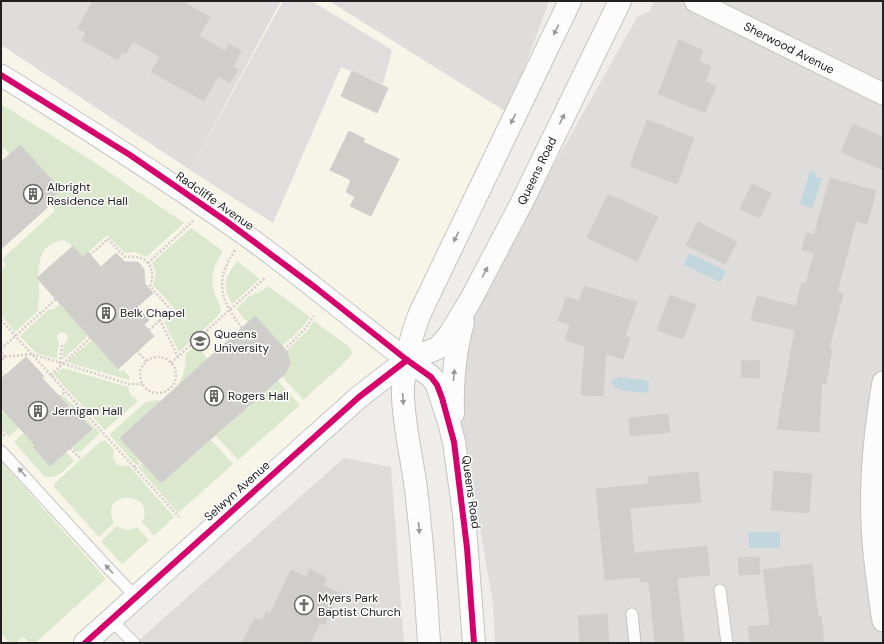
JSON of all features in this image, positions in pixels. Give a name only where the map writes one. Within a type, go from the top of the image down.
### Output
[{"type":"street","points":[[429,643],[416,489],[403,396],[404,374],[411,340],[420,313],[570,1]]},
{"type":"street","name":"Queens Road","points":[[407,360],[438,348],[449,336],[470,301],[521,204],[620,1]]},
{"type":"street","name":"Sherwood Avenue","points":[[696,1],[883,94]]},
{"type":"street","name":"Radcliffe Avenue","points":[[1,75],[130,155],[244,234],[316,288],[407,360]]},
{"type":"street","points":[[454,442],[453,384],[455,360],[461,327],[470,301]]},
{"type":"street","name":"Queens Road","points":[[407,360],[429,375],[436,382],[454,442],[468,548],[474,643]]},
{"type":"street","name":"Selwyn Avenue","points":[[85,643],[354,402],[407,360]]},
{"type":"street","points":[[883,382],[877,418],[872,495],[875,564],[883,620]]},
{"type":"lane","points":[[1,451],[136,597]]},
{"type":"lane","points":[[720,590],[727,643]]},
{"type":"lane","points":[[632,614],[635,643]]},
{"type":"lane","points":[[111,620],[134,643]]},
{"type":"path","points":[[148,263],[206,208]]},
{"type":"path","points":[[242,328],[230,310],[222,284],[223,272],[244,234]]},
{"type":"path","points":[[90,255],[108,239],[124,257],[137,257],[144,259],[152,268],[150,286],[171,310],[149,330]]},
{"type":"path","points":[[171,363],[265,278]]},
{"type":"path","points":[[1,349],[56,299]]},
{"type":"path","points":[[287,347],[305,329],[314,316]]},
{"type":"path","points":[[1,320],[179,517]]},
{"type":"path","points":[[160,320],[178,357]]},
{"type":"path","points":[[50,375],[61,363],[90,338]]},
{"type":"path","points":[[61,363],[62,343]]},
{"type":"path","points":[[137,351],[146,361]]},
{"type":"path","points":[[1,352],[5,357]]},
{"type":"path","points":[[1,360],[5,357],[32,354],[129,384],[142,384]]},
{"type":"path","points":[[157,357],[163,358],[171,363],[176,377],[171,388],[166,391],[155,393],[149,391],[142,384],[140,371],[146,361],[157,357]]},
{"type":"path","points":[[1,372],[5,376]]},
{"type":"path","points":[[60,397],[65,392]]},
{"type":"path","points":[[70,448],[80,458]]},
{"type":"path","points":[[134,467],[141,461]]},
{"type":"shaded area","points":[[1,1],[281,1],[190,170],[1,45]]},
{"type":"shaded area","name":"Queens University","points":[[281,1],[329,1],[508,113],[413,315],[383,367],[75,643],[1,643],[1,45],[190,170]]},
{"type":"shaded area","points":[[283,1],[312,1],[392,50],[383,84],[341,67],[273,223],[190,170]]},
{"type":"shaded area","points":[[329,1],[549,1],[508,113]]},
{"type":"shaded area","points":[[654,1],[883,1],[883,643],[495,643],[493,603],[460,415],[460,392],[472,311],[637,17],[650,11]]},
{"type":"shaded area","points":[[810,171],[816,173],[816,177],[822,178],[812,208],[800,204]]},
{"type":"shaded area","points":[[689,253],[726,271],[720,282],[684,265]]},
{"type":"shaded area","points":[[618,377],[646,380],[649,383],[648,391],[645,393],[630,392],[619,389],[612,384],[612,380]]},
{"type":"shaded area","points":[[344,458],[391,467],[404,643],[136,643]]},
{"type":"shaded area","points":[[750,532],[780,532],[780,548],[750,548],[748,534]]},
{"type":"green space","points":[[1,104],[91,160],[184,223],[146,257],[135,252],[125,253],[107,235],[83,257],[73,246],[64,240],[55,242],[43,252],[40,259],[38,275],[39,310],[15,332],[1,315],[1,270],[6,265],[2,259],[55,211],[50,200],[61,190],[20,145],[10,154],[4,148],[1,150]]},
{"type":"green space","points":[[191,228],[223,251],[213,272],[212,283],[221,310],[218,316],[180,351],[178,350],[164,322],[176,310],[153,285],[156,272],[152,263]]},
{"type":"green space","points":[[237,261],[260,279],[232,304],[226,292],[226,282],[227,277]]},
{"type":"green space","points":[[268,286],[310,317],[301,329],[282,346],[248,323],[236,309],[251,295],[262,291]]},
{"type":"green space","points":[[60,304],[88,336],[62,360],[64,344],[67,341],[68,336],[65,333],[61,332],[57,335],[59,343],[57,359],[36,353],[20,336],[48,310],[54,309]]},
{"type":"green space","points":[[314,321],[348,346],[351,349],[352,354],[341,366],[303,400],[282,376],[287,371],[289,365],[289,359],[285,352],[307,331]]},
{"type":"green space","points":[[92,340],[120,372],[123,370],[130,377],[129,380],[66,362]]},
{"type":"green space","points":[[196,345],[208,359],[177,386],[184,371],[185,355]]},
{"type":"green space","points":[[63,368],[128,387],[130,394],[138,401],[105,430],[55,376],[55,373]]},
{"type":"green space","points":[[277,380],[300,405],[238,460],[216,436]]},
{"type":"green space","points":[[64,396],[100,433],[80,452],[75,451],[72,447],[91,429],[61,398]]},
{"type":"green space","points":[[158,400],[160,402],[120,438],[139,459],[135,464],[110,435],[146,402]]},
{"type":"green space","points":[[1,412],[5,412],[19,427],[9,437],[1,428]]},
{"type":"green space","points":[[24,433],[35,445],[33,448],[50,466],[66,452],[74,461],[64,471],[53,477],[44,476],[14,442]]},
{"type":"green space","points":[[211,440],[233,464],[178,513],[138,467],[143,463],[161,483]]},
{"type":"green space","points":[[101,441],[106,441],[114,450],[113,458],[117,465],[128,465],[174,517],[154,536],[142,522],[145,511],[142,504],[136,499],[120,499],[113,504],[111,512],[114,523],[99,537],[54,487],[54,484]]},
{"type":"green space","points":[[1,461],[106,579],[35,643],[30,643],[23,637],[15,643],[10,643],[1,633],[1,612],[3,611],[1,609]]},
{"type":"green space","points":[[117,526],[127,530],[137,527],[149,540],[122,564],[101,541]]},
{"type":"building","points":[[93,1],[181,1],[210,17],[199,36],[225,51],[229,44],[241,51],[233,67],[238,69],[230,83],[218,76],[204,101],[151,72],[160,57],[133,41],[126,54],[122,52],[118,60],[82,40],[86,33],[78,28]]},
{"type":"building","points":[[679,40],[703,50],[699,61],[711,66],[705,82],[716,86],[705,112],[658,94]]},
{"type":"building","points":[[352,71],[388,88],[377,113],[341,96]]},
{"type":"building","points":[[647,120],[694,138],[677,184],[630,166]]},
{"type":"building","points":[[853,124],[883,137],[883,170],[841,152]]},
{"type":"building","points":[[349,131],[365,139],[363,142],[399,159],[371,216],[350,206],[355,197],[346,192],[351,180],[330,170]]},
{"type":"building","name":"Albright Residence Hall","points":[[20,145],[61,190],[45,204],[48,207],[1,249],[1,162]]},
{"type":"building","points":[[830,178],[876,191],[867,224],[856,221],[837,292],[843,294],[829,349],[832,350],[826,384],[822,383],[819,432],[777,429],[795,330],[751,320],[757,296],[796,306],[802,283],[806,284],[814,253],[802,250],[806,233],[814,235]]},
{"type":"building","points":[[752,184],[771,193],[760,218],[740,209]]},
{"type":"building","points":[[608,194],[658,217],[637,261],[587,238]]},
{"type":"building","points":[[698,222],[737,242],[725,264],[686,245]]},
{"type":"building","name":"Belk Chapel","points":[[73,246],[83,257],[88,252],[101,267],[116,253],[125,262],[138,262],[144,269],[145,284],[153,293],[137,307],[149,320],[144,325],[154,336],[118,369],[37,278]]},
{"type":"building","points":[[584,286],[637,302],[625,336],[630,338],[623,359],[606,353],[603,396],[581,395],[585,346],[565,340],[570,325],[558,321],[566,297],[579,301]]},
{"type":"building","points":[[670,295],[696,305],[683,339],[657,330]]},
{"type":"building","name":"Rogers Hall","points":[[255,316],[287,351],[290,363],[286,373],[161,483],[120,438]]},
{"type":"building","name":"Jernigan Hall","points":[[26,357],[44,376],[42,378],[92,429],[50,466],[33,447],[35,445],[1,408],[1,379]]},
{"type":"building","points":[[742,360],[760,361],[759,378],[741,377]]},
{"type":"building","points":[[668,414],[670,432],[630,436],[629,418]]},
{"type":"building","points":[[774,471],[812,474],[809,513],[771,510]]},
{"type":"building","points":[[698,472],[701,502],[630,508],[634,553],[707,546],[710,575],[677,578],[684,643],[655,643],[649,581],[640,582],[640,577],[605,580],[596,489],[648,484],[648,477]]},
{"type":"building","points":[[759,557],[760,574],[739,575],[738,558]]},
{"type":"building","points":[[812,564],[818,616],[821,616],[824,643],[750,643],[748,627],[770,625],[763,570]]},
{"type":"building","name":"Myers Park Baptist Church","points":[[291,570],[306,577],[310,570],[327,578],[323,585],[339,593],[324,625],[320,623],[310,643],[242,643],[255,618],[262,621],[266,612],[270,614]]},
{"type":"building","points":[[607,614],[609,643],[580,643],[578,616]]},
{"type":"cycle path","points":[[1,75],[130,155],[226,221],[431,377],[437,385],[442,398],[454,442],[467,548],[474,643]]},
{"type":"cycle path","points":[[85,643],[359,397],[407,360]]},
{"type":"place","name":"Albright Residence Hall","points":[[33,194]]},
{"type":"place","name":"Belk Chapel","points":[[106,313]]},
{"type":"place","name":"Queens University","points":[[200,341]]},
{"type":"place","name":"Rogers Hall","points":[[214,396]]},
{"type":"place","name":"Jernigan Hall","points":[[38,411]]},
{"type":"place","name":"Myers Park Baptist Church","points":[[304,605]]}]
